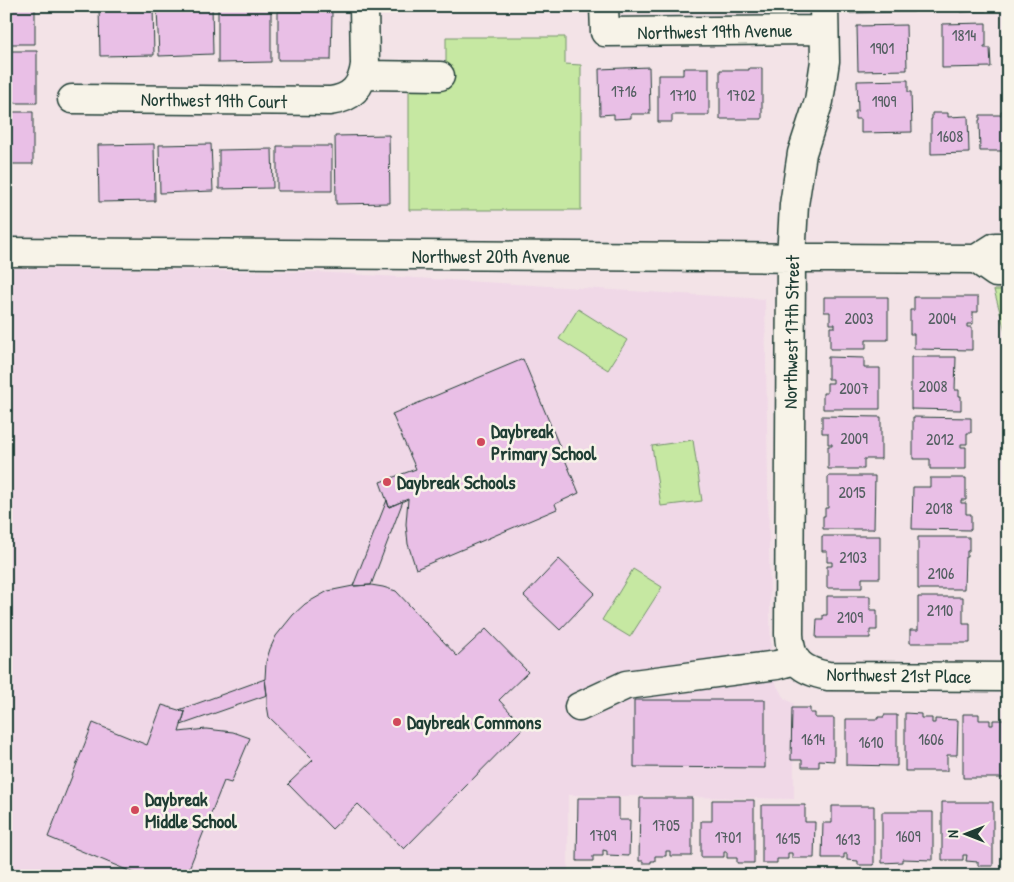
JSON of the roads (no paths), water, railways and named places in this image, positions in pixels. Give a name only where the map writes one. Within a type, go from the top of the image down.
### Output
[{"type":"street","points":[[364,6],[365,66],[359,83],[440,76]]},
{"type":"street","name":"Northwest 19th Avenue","points":[[604,19],[824,18]]},
{"type":"street","name":"Northwest 17th Street","points":[[795,660],[791,653],[788,634],[791,258],[794,205],[802,153],[819,102],[825,61],[824,18]]},
{"type":"street","name":"Northwest 19th Court","points":[[72,99],[330,101],[339,100],[347,96],[359,83]]},
{"type":"street","name":"Northwest 20th Avenue","points":[[6,252],[976,259],[995,247],[1008,247]]},
{"type":"street","points":[[976,259],[996,272],[1008,273]]},
{"type":"street","points":[[579,707],[626,685],[777,665],[795,660]]},
{"type":"street","name":"Northwest 21st Place","points":[[795,660],[806,670],[828,676],[1008,677]]},
{"type":"place","name":"Daybreak Primary School","points":[[481,442]]},
{"type":"place","name":"Daybreak Schools","points":[[387,482]]},
{"type":"place","name":"Daybreak Commons","points":[[397,722]]},
{"type":"place","name":"Daybreak Middle School","points":[[135,810]]}]
